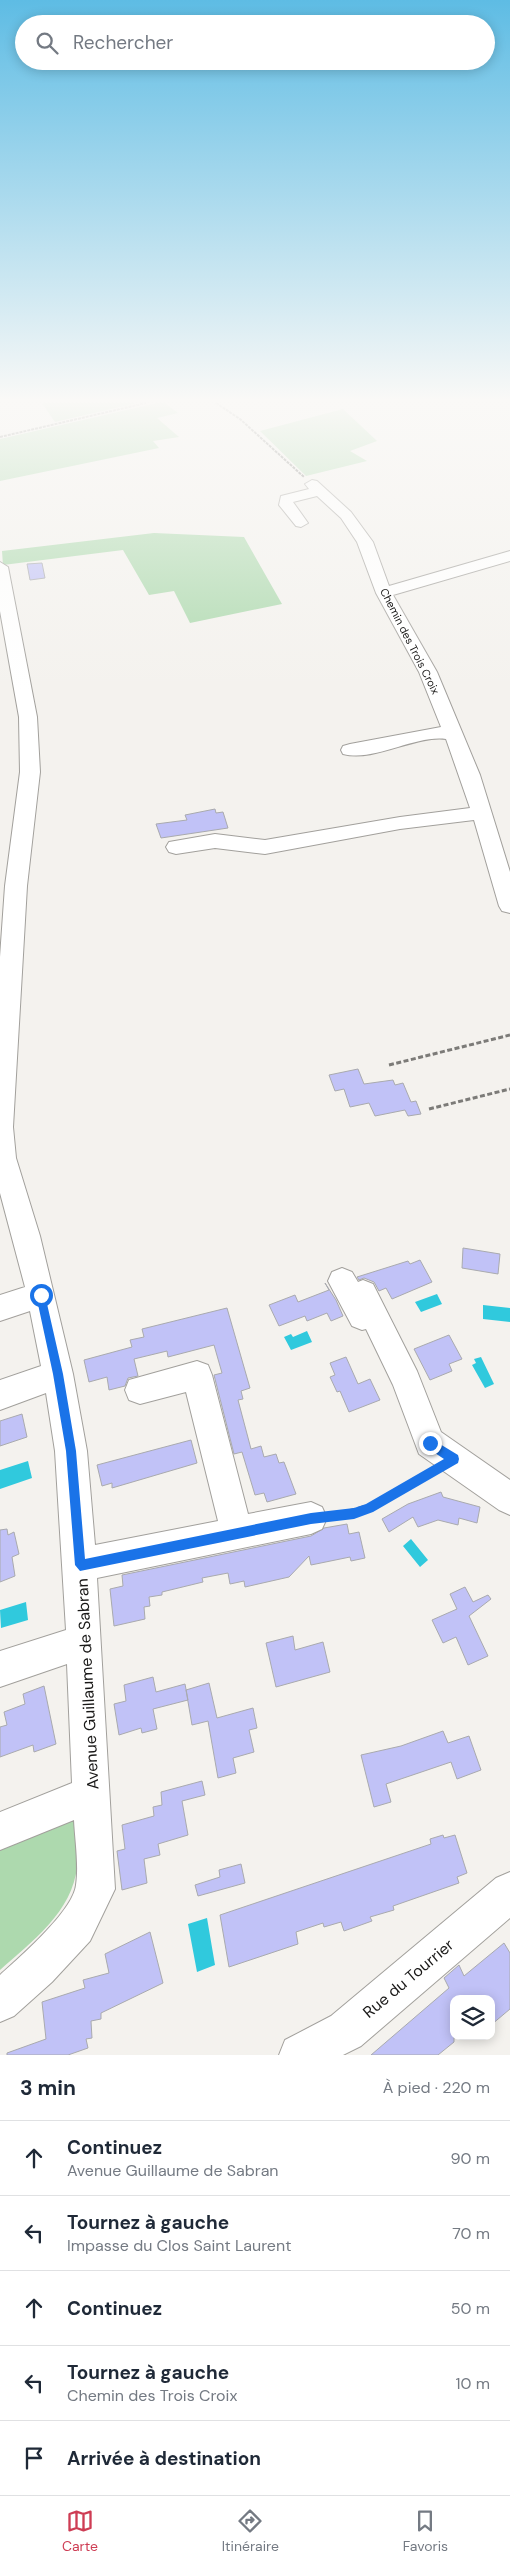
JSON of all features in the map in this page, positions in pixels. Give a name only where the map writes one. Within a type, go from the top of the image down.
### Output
[{"type":"street","points":[[286,499],[286,506],[301,523]]},
{"type":"street","points":[[320,499],[326,508]]},
{"type":"street","name":"Chemin des Trois Croix","points":[[325,499],[346,515],[365,542],[384,593],[428,672],[470,775],[510,906]]},
{"type":"street","points":[[384,593],[510,556]]},
{"type":"street","name":"Avenue Guillaume de Sabran","points":[[0,568],[28,717],[30,772],[8,886],[1,1143],[41,1295],[58,1374],[71,1451],[85,1641],[96,1889],[76,1927],[38,1968],[0,2002]]},
{"type":"street","points":[[350,750],[389,744],[436,732],[454,734]]},
{"type":"street","points":[[176,847],[215,841],[265,847],[400,823],[481,813]]},
{"type":"street","points":[[353,1287],[406,1381],[430,1443],[510,1499]]},
{"type":"street","points":[[0,1308],[41,1295]]},
{"type":"street","points":[[0,1395],[58,1374]]},
{"type":"street","points":[[140,1390],[197,1375],[237,1533]]},
{"type":"street","points":[[80,1565],[311,1518]]},
{"type":"street","points":[[0,1669],[85,1641]]},
{"type":"street","points":[[0,1831],[93,1793]]},
{"type":"street","name":"Rue du Tourrier","points":[[300,2055],[346,2031],[510,1892]]},
{"type":"path","points":[[389,1065],[510,1036]]},
{"type":"path","points":[[429,1109],[510,1089]]},
{"type":"path","points":[[311,1518],[354,1514],[369,1508],[454,1459]]},
{"type":"green space","points":[[154,533],[244,537],[282,604],[190,623],[174,591],[149,595],[123,550],[3,565],[2,551]]},
{"type":"green space","points":[[76,1815],[77,1866],[74,1883],[68,1898],[49,1925],[0,1970],[0,1846]]},
{"type":"water","points":[[437,1294],[442,1304],[421,1312],[415,1302]]},
{"type":"water","points":[[483,1305],[510,1308],[510,1322],[483,1319]]},
{"type":"water","points":[[307,1331],[312,1342],[291,1350],[284,1337],[291,1334],[293,1337]]},
{"type":"water","points":[[481,1357],[494,1384],[485,1388],[472,1365],[476,1363],[474,1359]]},
{"type":"water","points":[[28,1461],[32,1478],[0,1489],[0,1470]]},
{"type":"water","points":[[411,1539],[428,1560],[420,1567],[403,1546]]},
{"type":"water","points":[[26,1602],[28,1620],[1,1628],[0,1610]]},
{"type":"water","points":[[207,1918],[215,1965],[197,1972],[188,1924]]},
{"type":"building","points":[[42,563],[45,578],[30,580],[27,564]]},
{"type":"building","points":[[215,809],[216,813],[223,812],[228,828],[161,838],[156,824],[187,820],[185,815]]},
{"type":"building","points":[[358,1069],[364,1084],[393,1080],[395,1085],[403,1083],[411,1102],[416,1101],[421,1114],[408,1116],[405,1110],[375,1116],[369,1103],[350,1107],[344,1089],[335,1091],[329,1075]]},
{"type":"building","points":[[463,1248],[500,1254],[498,1274],[462,1268]]},
{"type":"building","points":[[420,1260],[432,1282],[392,1299],[386,1288],[379,1291],[374,1282],[364,1278],[359,1280],[357,1277],[408,1261],[410,1264]]},
{"type":"building","points":[[325,1283],[336,1300],[343,1316],[331,1321],[327,1313],[307,1321],[305,1316],[279,1326],[269,1305],[295,1295],[298,1302],[329,1290]]},
{"type":"building","points":[[227,1308],[250,1388],[241,1391],[243,1399],[238,1400],[251,1449],[261,1446],[264,1457],[276,1454],[279,1463],[284,1462],[296,1494],[267,1502],[264,1493],[255,1495],[242,1452],[234,1454],[214,1375],[222,1373],[214,1345],[168,1357],[167,1351],[134,1359],[138,1376],[128,1378],[125,1386],[109,1390],[107,1377],[89,1382],[84,1360],[132,1347],[130,1340],[144,1337],[142,1329]]},
{"type":"building","points":[[449,1335],[462,1359],[449,1364],[452,1371],[430,1380],[414,1349]]},
{"type":"building","points":[[346,1357],[358,1384],[370,1379],[380,1400],[349,1412],[340,1391],[337,1392],[330,1377],[335,1375],[330,1363]]},
{"type":"building","points":[[22,1414],[27,1437],[0,1446],[0,1421]]},
{"type":"building","points":[[191,1440],[197,1463],[112,1488],[112,1483],[102,1486],[97,1465]]},
{"type":"building","points":[[441,1492],[443,1497],[480,1507],[477,1523],[459,1518],[458,1525],[438,1520],[418,1527],[413,1517],[389,1532],[382,1519],[408,1504]]},
{"type":"building","points":[[347,1524],[349,1534],[359,1532],[365,1558],[351,1561],[350,1557],[311,1565],[309,1556],[289,1577],[245,1587],[244,1581],[230,1584],[228,1573],[202,1578],[203,1582],[162,1592],[162,1595],[149,1597],[150,1606],[144,1607],[145,1619],[114,1626],[110,1589],[123,1586],[122,1575],[311,1536],[324,1528]]},
{"type":"building","points":[[7,1529],[8,1535],[14,1532],[19,1554],[12,1557],[15,1576],[0,1582],[0,1530]]},
{"type":"building","points":[[465,1587],[473,1602],[488,1595],[491,1599],[469,1616],[488,1656],[468,1665],[456,1637],[443,1643],[432,1620],[457,1609],[450,1594]]},
{"type":"building","points":[[293,1636],[295,1650],[323,1642],[330,1672],[276,1687],[266,1643]]},
{"type":"building","points":[[153,1677],[156,1692],[185,1684],[188,1700],[153,1709],[157,1729],[142,1733],[141,1728],[119,1735],[114,1704],[126,1701],[124,1685]]},
{"type":"building","points":[[209,1683],[217,1718],[253,1708],[257,1728],[249,1730],[254,1752],[233,1758],[236,1773],[218,1778],[208,1721],[192,1725],[186,1690]]},
{"type":"building","points":[[44,1686],[56,1744],[34,1752],[33,1745],[0,1757],[0,1727],[7,1725],[4,1712],[25,1704],[23,1694]]},
{"type":"building","points":[[443,1731],[448,1743],[469,1736],[481,1770],[457,1779],[451,1762],[386,1784],[391,1802],[374,1807],[361,1755],[401,1746]]},
{"type":"building","points":[[202,1781],[205,1795],[182,1801],[188,1835],[158,1844],[160,1855],[144,1859],[147,1883],[122,1890],[117,1851],[125,1849],[122,1825],[154,1816],[153,1807],[162,1805],[161,1792]]},
{"type":"building","points":[[443,1835],[444,1838],[455,1835],[467,1873],[457,1877],[459,1883],[393,1906],[394,1910],[370,1917],[372,1921],[344,1931],[341,1922],[324,1927],[323,1923],[296,1932],[298,1944],[229,1967],[220,1915],[431,1844],[430,1839]]},
{"type":"building","points":[[241,1864],[245,1883],[198,1896],[195,1885],[220,1877],[219,1870]]},
{"type":"building","points":[[150,1932],[163,1983],[101,2013],[101,2019],[91,2021],[92,2038],[86,2039],[88,2048],[68,2055],[7,2055],[7,2053],[46,2039],[42,2002],[85,1988],[83,1980],[109,1973],[105,1954]]},
{"type":"building","points":[[504,1943],[510,1953],[510,2009],[495,2022],[495,1995],[450,1995],[450,2040],[454,2040],[454,2042],[438,2055],[371,2055],[449,1988],[444,1978],[459,1965],[464,1976]]},
{"type":"route","points":[[41,1295],[58,1374],[71,1451],[80,1565],[311,1518],[354,1514],[369,1508],[454,1459],[430,1443]]}]
